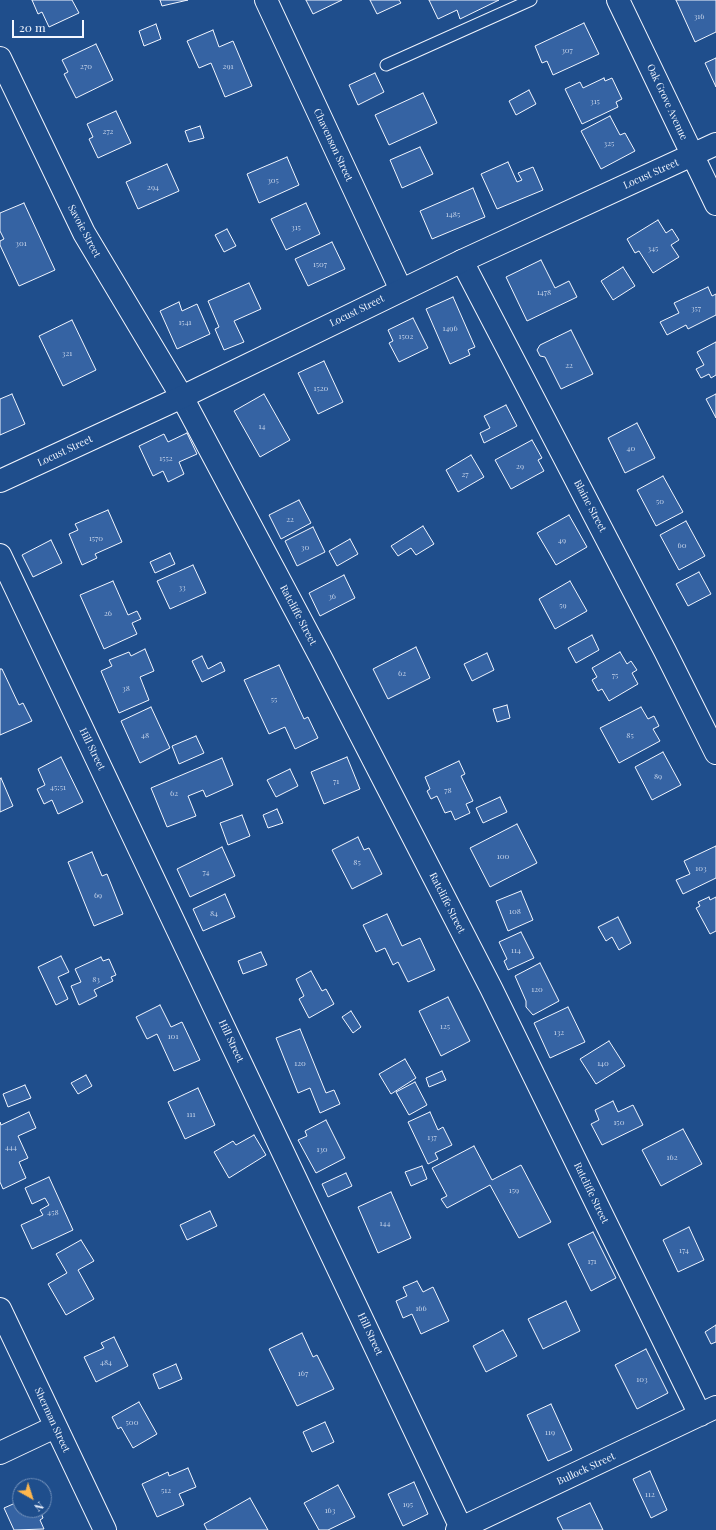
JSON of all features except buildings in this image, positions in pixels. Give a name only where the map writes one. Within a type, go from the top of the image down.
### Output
[{"type":"street","name":"Chavenson Street","points":[[266,0],[401,290]]},
{"type":"street","name":"Oak Grove Avenue","points":[[618,0],[716,204]]},
{"type":"street","name":"Savoie Street","points":[[0,58],[84,233],[182,397]]},
{"type":"street","name":"Locust Street","points":[[0,481],[182,397],[462,261],[716,144]]},
{"type":"street","name":"Blaine Street","points":[[462,261],[668,657],[716,753]]},
{"type":"street","name":"Ratcliffe Street","points":[[182,397],[321,658],[708,1411]]},
{"type":"street","name":"Hill Street","points":[[0,555],[459,1529]]},
{"type":"street","name":"Sherman Street","points":[[0,1309],[104,1530]]},
{"type":"street","name":"Bullock Street","points":[[459,1529],[708,1411]]},
{"type":"street","points":[[0,1453],[55,1427]]},
{"type":"lane","points":[[386,65],[531,0]]}]
